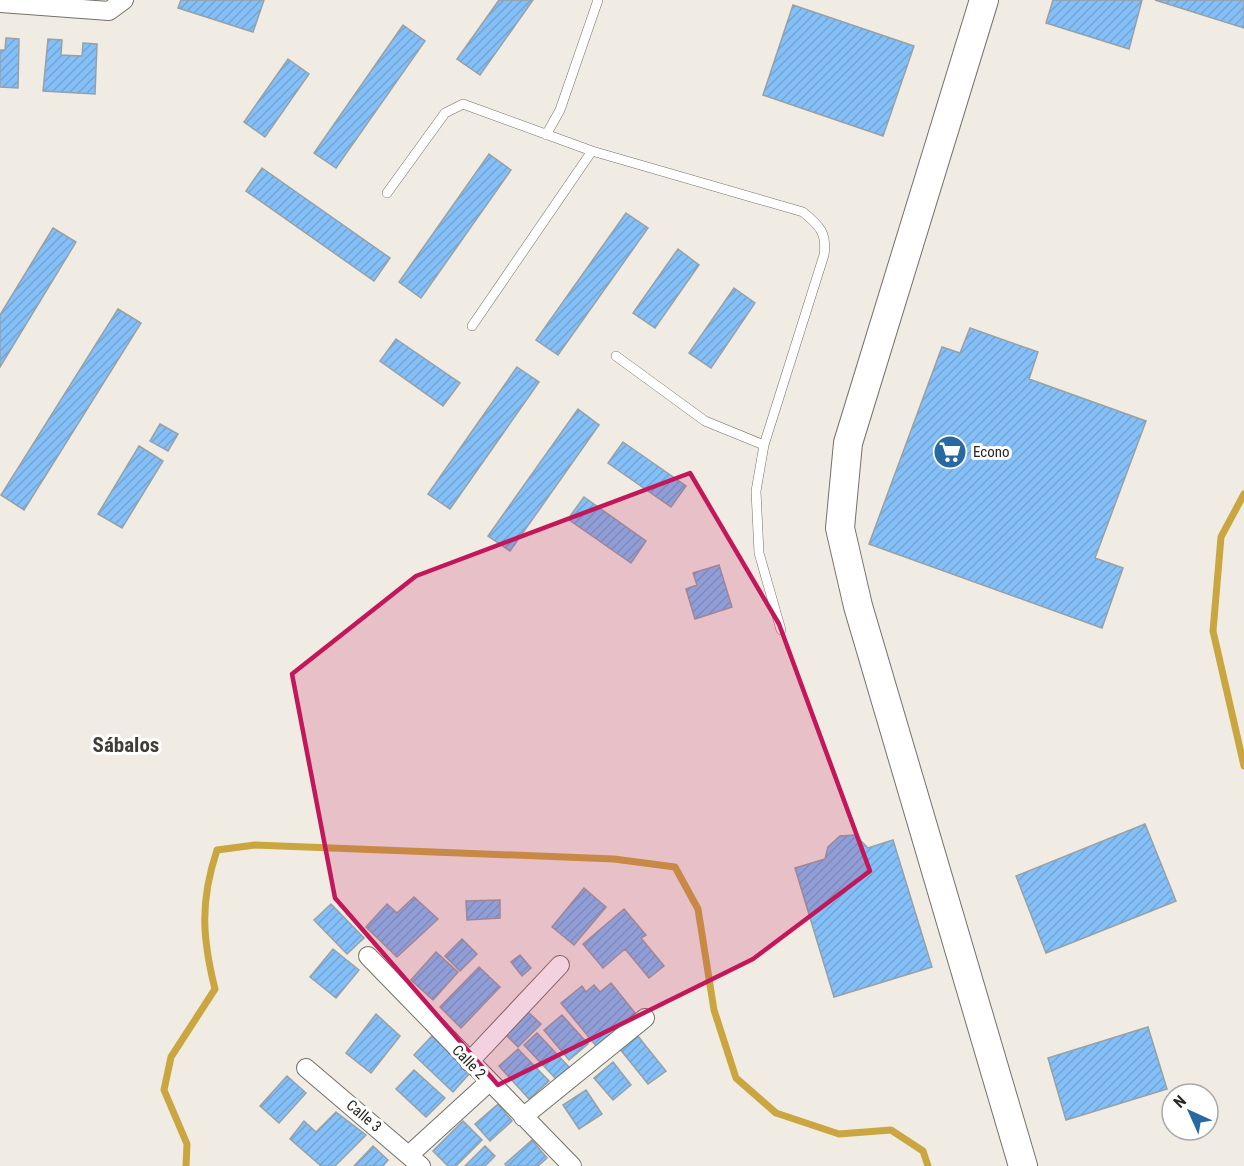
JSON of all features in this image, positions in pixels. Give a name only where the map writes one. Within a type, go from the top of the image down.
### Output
[{"type":"main road","points":[[984,0],[848,444],[840,528],[858,606],[1023,1166]]},
{"type":"street","points":[[0,3],[109,11],[124,0]]},
{"type":"street","name":"Calle 2","points":[[368,956],[572,1166]]},
{"type":"street","points":[[469,1062],[560,965]]},
{"type":"street","points":[[523,1116],[645,1018]]},
{"type":"street","name":"Calle 3","points":[[306,1068],[415,1160]]},
{"type":"street","points":[[415,1160],[489,1083]]},
{"type":"lane","points":[[546,135],[560,110],[598,0]]},
{"type":"lane","points":[[387,193],[445,113],[463,104],[591,151],[803,213],[820,226],[826,240],[824,255],[764,445],[756,491],[759,553],[781,630]]},
{"type":"lane","points":[[472,326],[591,151]]},
{"type":"lane","points":[[616,356],[705,421],[764,445]]},
{"type":"highlighted area","points":[[690,473],[779,624],[870,871],[753,959],[498,1085],[335,898],[292,674],[416,576]]},
{"type":"building","points":[[181,0],[264,0],[253,32],[178,8]]},
{"type":"building","points":[[499,0],[533,0],[480,75],[457,59]]},
{"type":"building","points":[[1053,0],[1142,0],[1129,49],[1046,23]]},
{"type":"building","points":[[1155,0],[1244,0],[1244,28]]},
{"type":"building","points":[[793,5],[914,46],[883,136],[763,95]]},
{"type":"building","points":[[403,25],[425,41],[336,168],[314,153]]},
{"type":"building","points":[[6,38],[19,39],[18,88],[0,87],[0,50],[5,50]]},
{"type":"building","points":[[48,39],[62,40],[61,55],[82,56],[83,43],[97,44],[95,94],[43,91]]},
{"type":"building","points":[[288,59],[309,74],[265,137],[244,122]]},
{"type":"building","points":[[489,154],[511,170],[421,298],[399,282]]},
{"type":"building","points":[[262,168],[390,258],[374,281],[246,191]]},
{"type":"building","points":[[626,213],[648,228],[558,355],[536,340]]},
{"type":"building","points":[[53,228],[76,242],[0,367],[0,315]]},
{"type":"building","points":[[678,249],[699,265],[655,328],[633,313]]},
{"type":"building","points":[[734,288],[755,303],[711,368],[689,353]]},
{"type":"building","points":[[118,309],[141,323],[24,510],[1,495]]},
{"type":"building","points":[[970,328],[1038,352],[1029,379],[1146,421],[1095,558],[1123,568],[1102,628],[869,544],[942,347],[960,353]]},
{"type":"building","points":[[396,339],[460,383],[443,406],[380,361]]},
{"type":"building","points":[[517,367],[539,382],[450,509],[428,494]]},
{"type":"building","points":[[578,409],[599,425],[510,551],[488,536]]},
{"type":"building","points":[[160,424],[178,434],[168,451],[150,441]]},
{"type":"building","points":[[623,442],[686,486],[671,507],[608,463]]},
{"type":"building","points":[[139,446],[163,461],[122,528],[98,514]]},
{"type":"building","points":[[584,497],[646,541],[631,563],[568,519]]},
{"type":"building","points":[[719,565],[732,607],[695,619],[686,589],[697,585],[693,573]]},
{"type":"building","points":[[1145,824],[1176,901],[1046,953],[1016,876]]},
{"type":"building","points":[[855,835],[868,848],[893,840],[932,967],[834,997],[795,868],[825,859],[828,847],[840,836]]},
{"type":"building","points":[[584,888],[606,907],[574,945],[552,927]]},
{"type":"building","points":[[414,897],[438,919],[397,957],[366,927],[387,904],[397,913]]},
{"type":"building","points":[[500,900],[500,918],[467,920],[466,901]]},
{"type":"building","points":[[331,904],[364,938],[347,954],[314,920]]},
{"type":"building","points":[[624,909],[646,935],[641,938],[664,966],[649,978],[625,949],[603,968],[583,944]]},
{"type":"building","points":[[462,939],[477,954],[460,971],[445,956]]},
{"type":"building","points":[[333,949],[359,970],[336,998],[310,977]]},
{"type":"building","points":[[436,952],[458,972],[433,1000],[411,980]]},
{"type":"building","points":[[520,955],[531,968],[522,976],[511,962]]},
{"type":"building","points":[[479,967],[500,987],[461,1028],[440,1007]]},
{"type":"building","points":[[611,983],[635,1013],[596,1046],[561,1003],[582,986],[586,992],[594,985],[600,992]]},
{"type":"building","points":[[527,1011],[541,1024],[518,1047],[505,1034]]},
{"type":"building","points":[[376,1014],[400,1036],[371,1073],[346,1053]]},
{"type":"building","points":[[562,1015],[588,1044],[569,1060],[544,1030]]},
{"type":"building","points":[[1148,1027],[1165,1082],[1160,1082],[1160,1091],[1066,1120],[1048,1058]]},
{"type":"building","points":[[537,1033],[569,1067],[556,1079],[524,1045]]},
{"type":"building","points":[[637,1035],[666,1071],[648,1084],[620,1049]]},
{"type":"building","points":[[432,1036],[470,1073],[453,1092],[414,1055]]},
{"type":"building","points":[[518,1049],[549,1081],[529,1099],[499,1066]]},
{"type":"building","points":[[613,1062],[631,1085],[613,1100],[594,1078]]},
{"type":"building","points":[[414,1070],[445,1098],[426,1117],[396,1089]]},
{"type":"building","points":[[287,1076],[306,1093],[279,1123],[260,1106]]},
{"type":"building","points":[[586,1090],[602,1114],[579,1129],[563,1105]]},
{"type":"building","points":[[498,1104],[512,1121],[490,1141],[475,1124]]},
{"type":"building","points":[[336,1112],[366,1135],[335,1166],[321,1166],[290,1139],[304,1121],[316,1132]]},
{"type":"building","points":[[463,1121],[482,1140],[456,1166],[448,1166],[433,1151]]},
{"type":"building","points":[[532,1140],[547,1158],[538,1166],[506,1166],[505,1164]]},
{"type":"building","points":[[373,1146],[388,1160],[383,1166],[354,1166]]},
{"type":"building","points":[[485,1146],[495,1156],[485,1166],[465,1166]]},
{"type":"waterway","points":[[1244,494],[1221,537],[1213,631],[1244,766]]},
{"type":"waterway","points":[[186,1166],[187,1144],[164,1090],[171,1057],[215,989],[205,936],[205,903],[217,850],[255,845],[614,859],[675,867],[698,909],[714,1010],[736,1078],[776,1113],[839,1134],[891,1130],[923,1151],[928,1166]]},
{"type":"place","name":"Econo","points":[[950,452]]},
{"type":"district","name":"Sábalos","points":[[126,745]]}]
